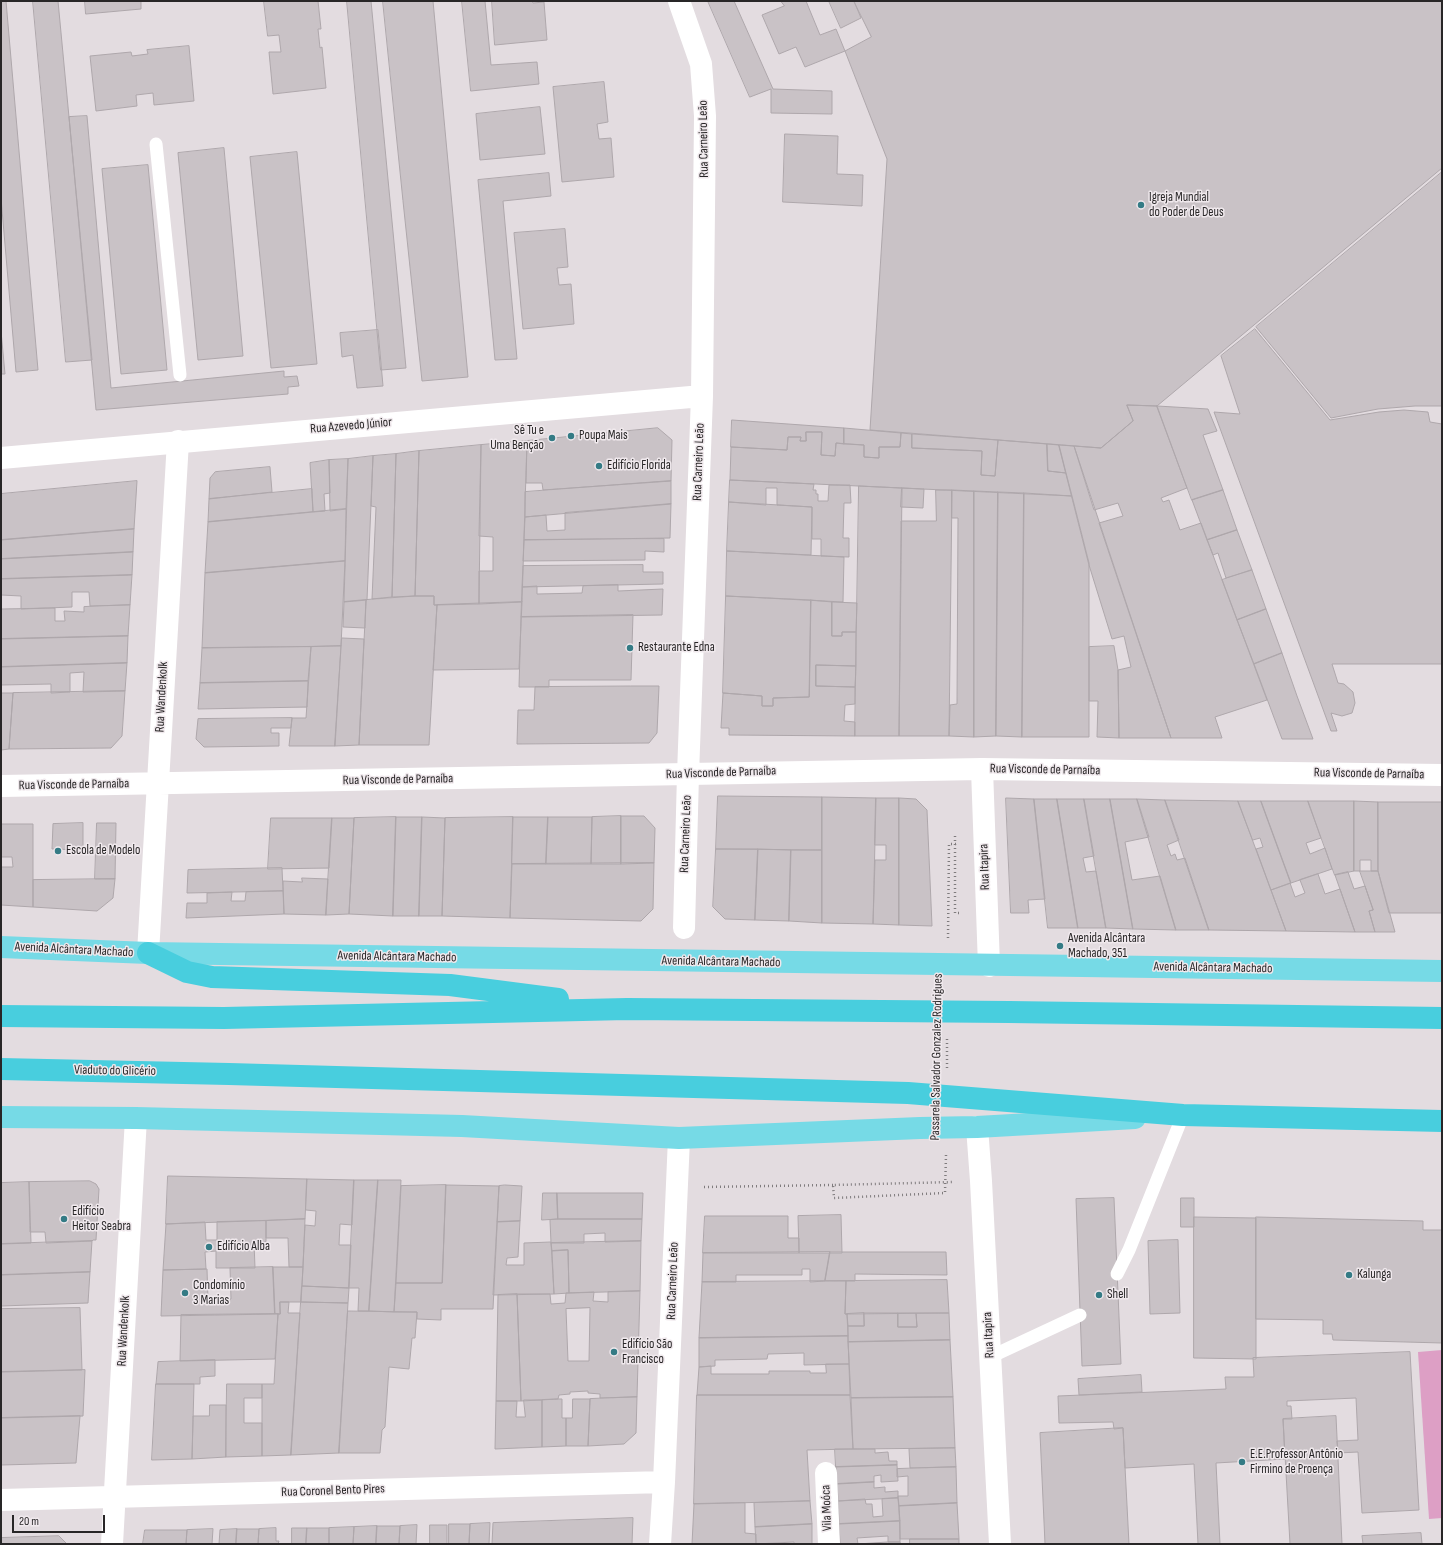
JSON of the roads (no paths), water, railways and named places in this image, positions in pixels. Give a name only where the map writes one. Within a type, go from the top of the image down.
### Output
[{"type":"highway","points":[[148,953],[186,972],[212,977],[450,985],[627,1008]]},
{"type":"highway","points":[[1,1016],[224,1018],[627,1008],[1442,1018]]},
{"type":"highway","name":"Viaduto do Glicério","points":[[1,1069],[908,1093],[1183,1115]]},
{"type":"highway","points":[[1183,1115],[1442,1121]]},
{"type":"main road","name":"Avenida Alcântara Machado","points":[[1,947],[148,953],[988,966],[1442,971]]},
{"type":"main road","points":[[1,1117],[136,1118],[462,1126],[679,1138],[977,1127],[1183,1115]]},
{"type":"street","name":"Rua Carneiro Leão","points":[[679,1],[701,64],[705,116],[702,396],[688,774],[684,928]]},
{"type":"street","name":"Rua Azevedo Júnior","points":[[1,458],[178,441],[702,396]]},
{"type":"street","name":"Rua Wandenkolk","points":[[148,953],[178,441]]},
{"type":"street","name":"Rua Visconde de Parnaíba","points":[[1,786],[982,769],[1442,775]]},
{"type":"street","name":"Rua Itapira","points":[[982,769],[988,966]]},
{"type":"street","name":"Rua Wandenkolk","points":[[112,1544],[136,1118]]},
{"type":"street","name":"Rua Itapira","points":[[977,1127],[1000,1544]]},
{"type":"street","name":"Rua Carneiro Leão","points":[[660,1544],[679,1138]]},
{"type":"street","name":"Vila Moóca","points":[[826,1473],[829,1544]]},
{"type":"street","name":"Rua Coronel Bento Pires","points":[[1,1500],[664,1482]]},
{"type":"lane","points":[[156,144],[180,375]]},
{"type":"lane","points":[[1117,1274],[1129,1250],[1183,1115]]},
{"type":"lane","points":[[990,1357],[1080,1315]]},
{"type":"place","name":"Igreja Mundial do Poder de Deus","points":[[1141,205]]},
{"type":"place","name":"Poupa Mais","points":[[571,436]]},
{"type":"place","name":"Sê Tu e Uma Benção","points":[[552,438]]},
{"type":"place","name":"Edifício Florida","points":[[599,466]]},
{"type":"place","name":"Restaurante Edna","points":[[630,648]]},
{"type":"place","name":"Escola de Modelo","points":[[58,851]]},
{"type":"place","name":"Avenida Alcântara Machado, 351","points":[[1060,946]]},
{"type":"place","name":"Edifício Heitor Seabra","points":[[64,1219]]},
{"type":"place","name":"Edifício Alba","points":[[209,1247]]},
{"type":"place","name":"Kalunga","points":[[1349,1275]]},
{"type":"place","name":"Condomínio 3 Marias","points":[[185,1293]]},
{"type":"place","name":"Shell","points":[[1099,1295]]},
{"type":"place","name":"Edifício São Francisco","points":[[614,1352]]},
{"type":"place","name":"E.E.Professor Antônio Firmino de Proença","points":[[1242,1462]]}]
